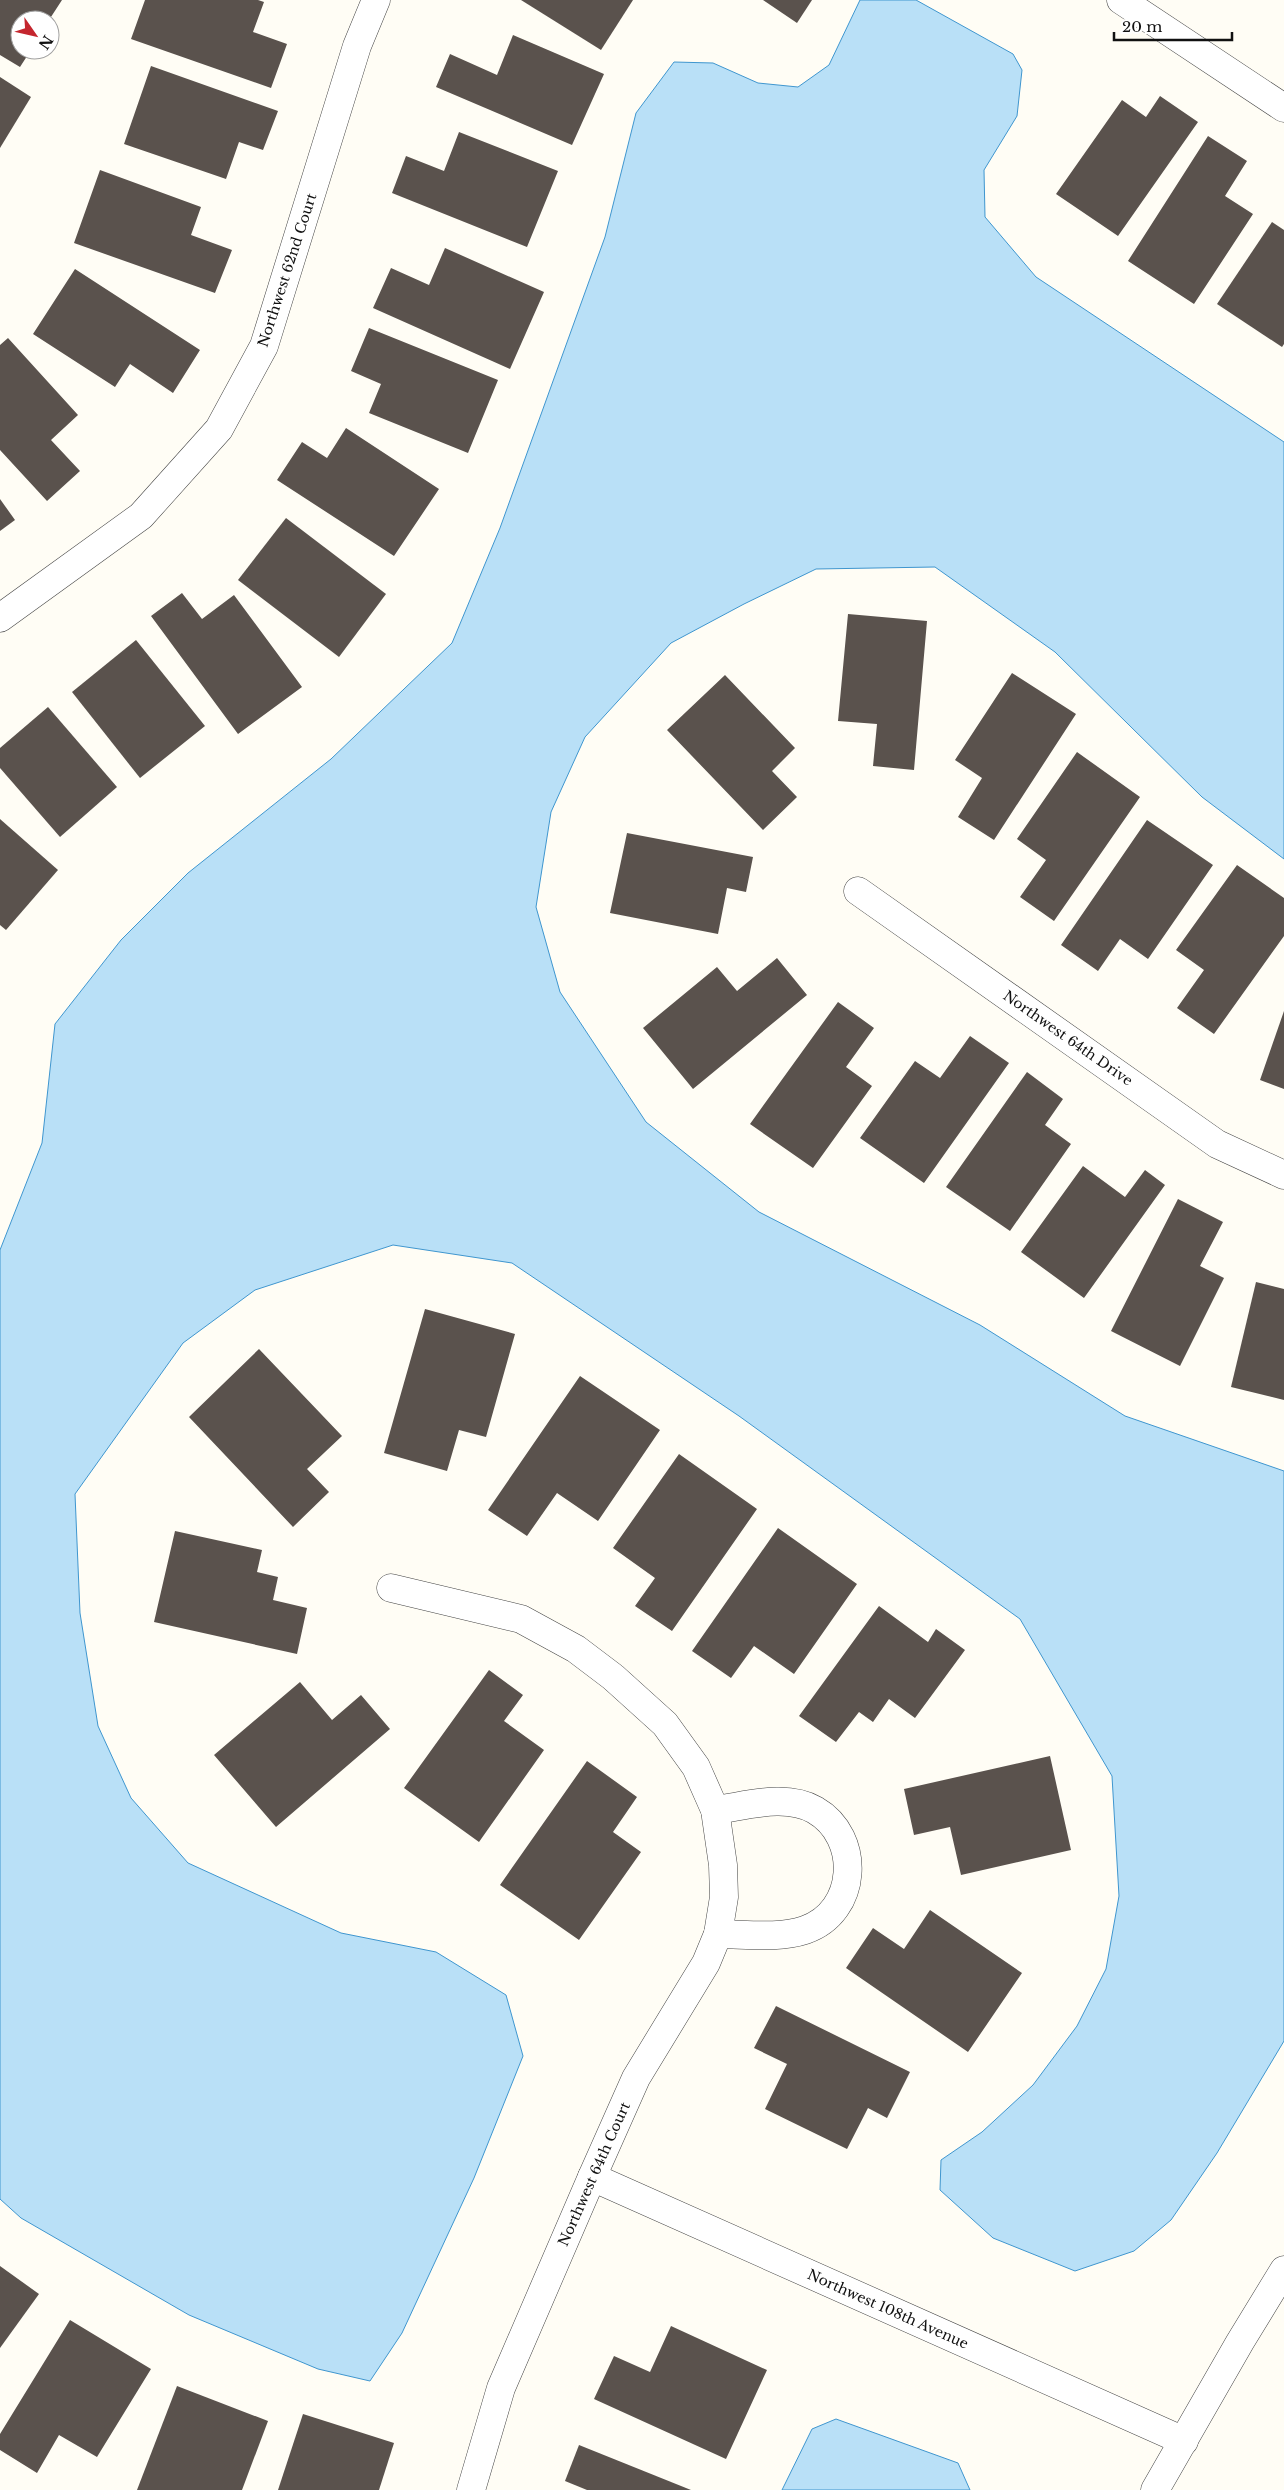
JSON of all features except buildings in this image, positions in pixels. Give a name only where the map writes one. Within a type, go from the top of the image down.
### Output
[{"type":"street","name":"Northwest 62nd Court","points":[[0,618],[141,516],[219,429],[264,346],[357,46],[376,0]]},
{"type":"street","points":[[1121,0],[1284,108]]},
{"type":"street","name":"Northwest 64th Drive","points":[[858,891],[1217,1144],[1284,1175]]},
{"type":"street","name":"Northwest 64th Court","points":[[391,1588],[521,1619],[576,1649],[613,1677],[665,1724],[696,1767],[715,1810],[723,1865],[724,1897],[718,1934],[706,1964],[636,2078],[502,2388],[471,2490]]},
{"type":"street","points":[[715,1810],[774,1802],[795,1802],[815,1809],[831,1822],[843,1839],[849,1859],[848,1882],[840,1902],[825,1919],[805,1930],[784,1934],[718,1934]]},
{"type":"street","name":"Northwest 108th Avenue","points":[[592,2177],[1184,2441]]},
{"type":"street","points":[[1155,2490],[1240,2342],[1284,2270]]},
{"type":"street","points":[[1175,2490],[1184,2441]]},
{"type":"water","points":[[860,0],[916,0],[1013,54],[1022,70],[1017,116],[984,170],[985,217],[1036,277],[1284,442],[1284,859],[1202,797],[1055,652],[935,567],[816,569],[744,604],[671,643],[585,737],[551,812],[536,907],[560,992],[646,1122],[759,1212],[980,1325],[1125,1416],[1284,1471],[1284,2041],[1217,2153],[1171,2220],[1134,2251],[1075,2271],[993,2238],[940,2190],[941,2160],[982,2132],[1033,2085],[1077,2026],[1106,1969],[1119,1896],[1112,1776],[1020,1619],[739,1416],[512,1263],[393,1245],[255,1290],[183,1343],[75,1494],[80,1613],[98,1726],[131,1798],[188,1863],[341,1933],[436,1952],[506,1995],[523,2056],[474,2178],[402,2333],[370,2381],[318,2369],[189,2315],[21,2218],[0,2199],[0,1250],[42,1143],[55,1024],[121,940],[188,873],[331,759],[452,643],[500,528],[605,237],[636,113],[674,62],[713,63],[758,83],[798,87],[829,65]]},
{"type":"water","points":[[836,2419],[958,2463],[970,2490],[782,2490],[812,2429]]}]
